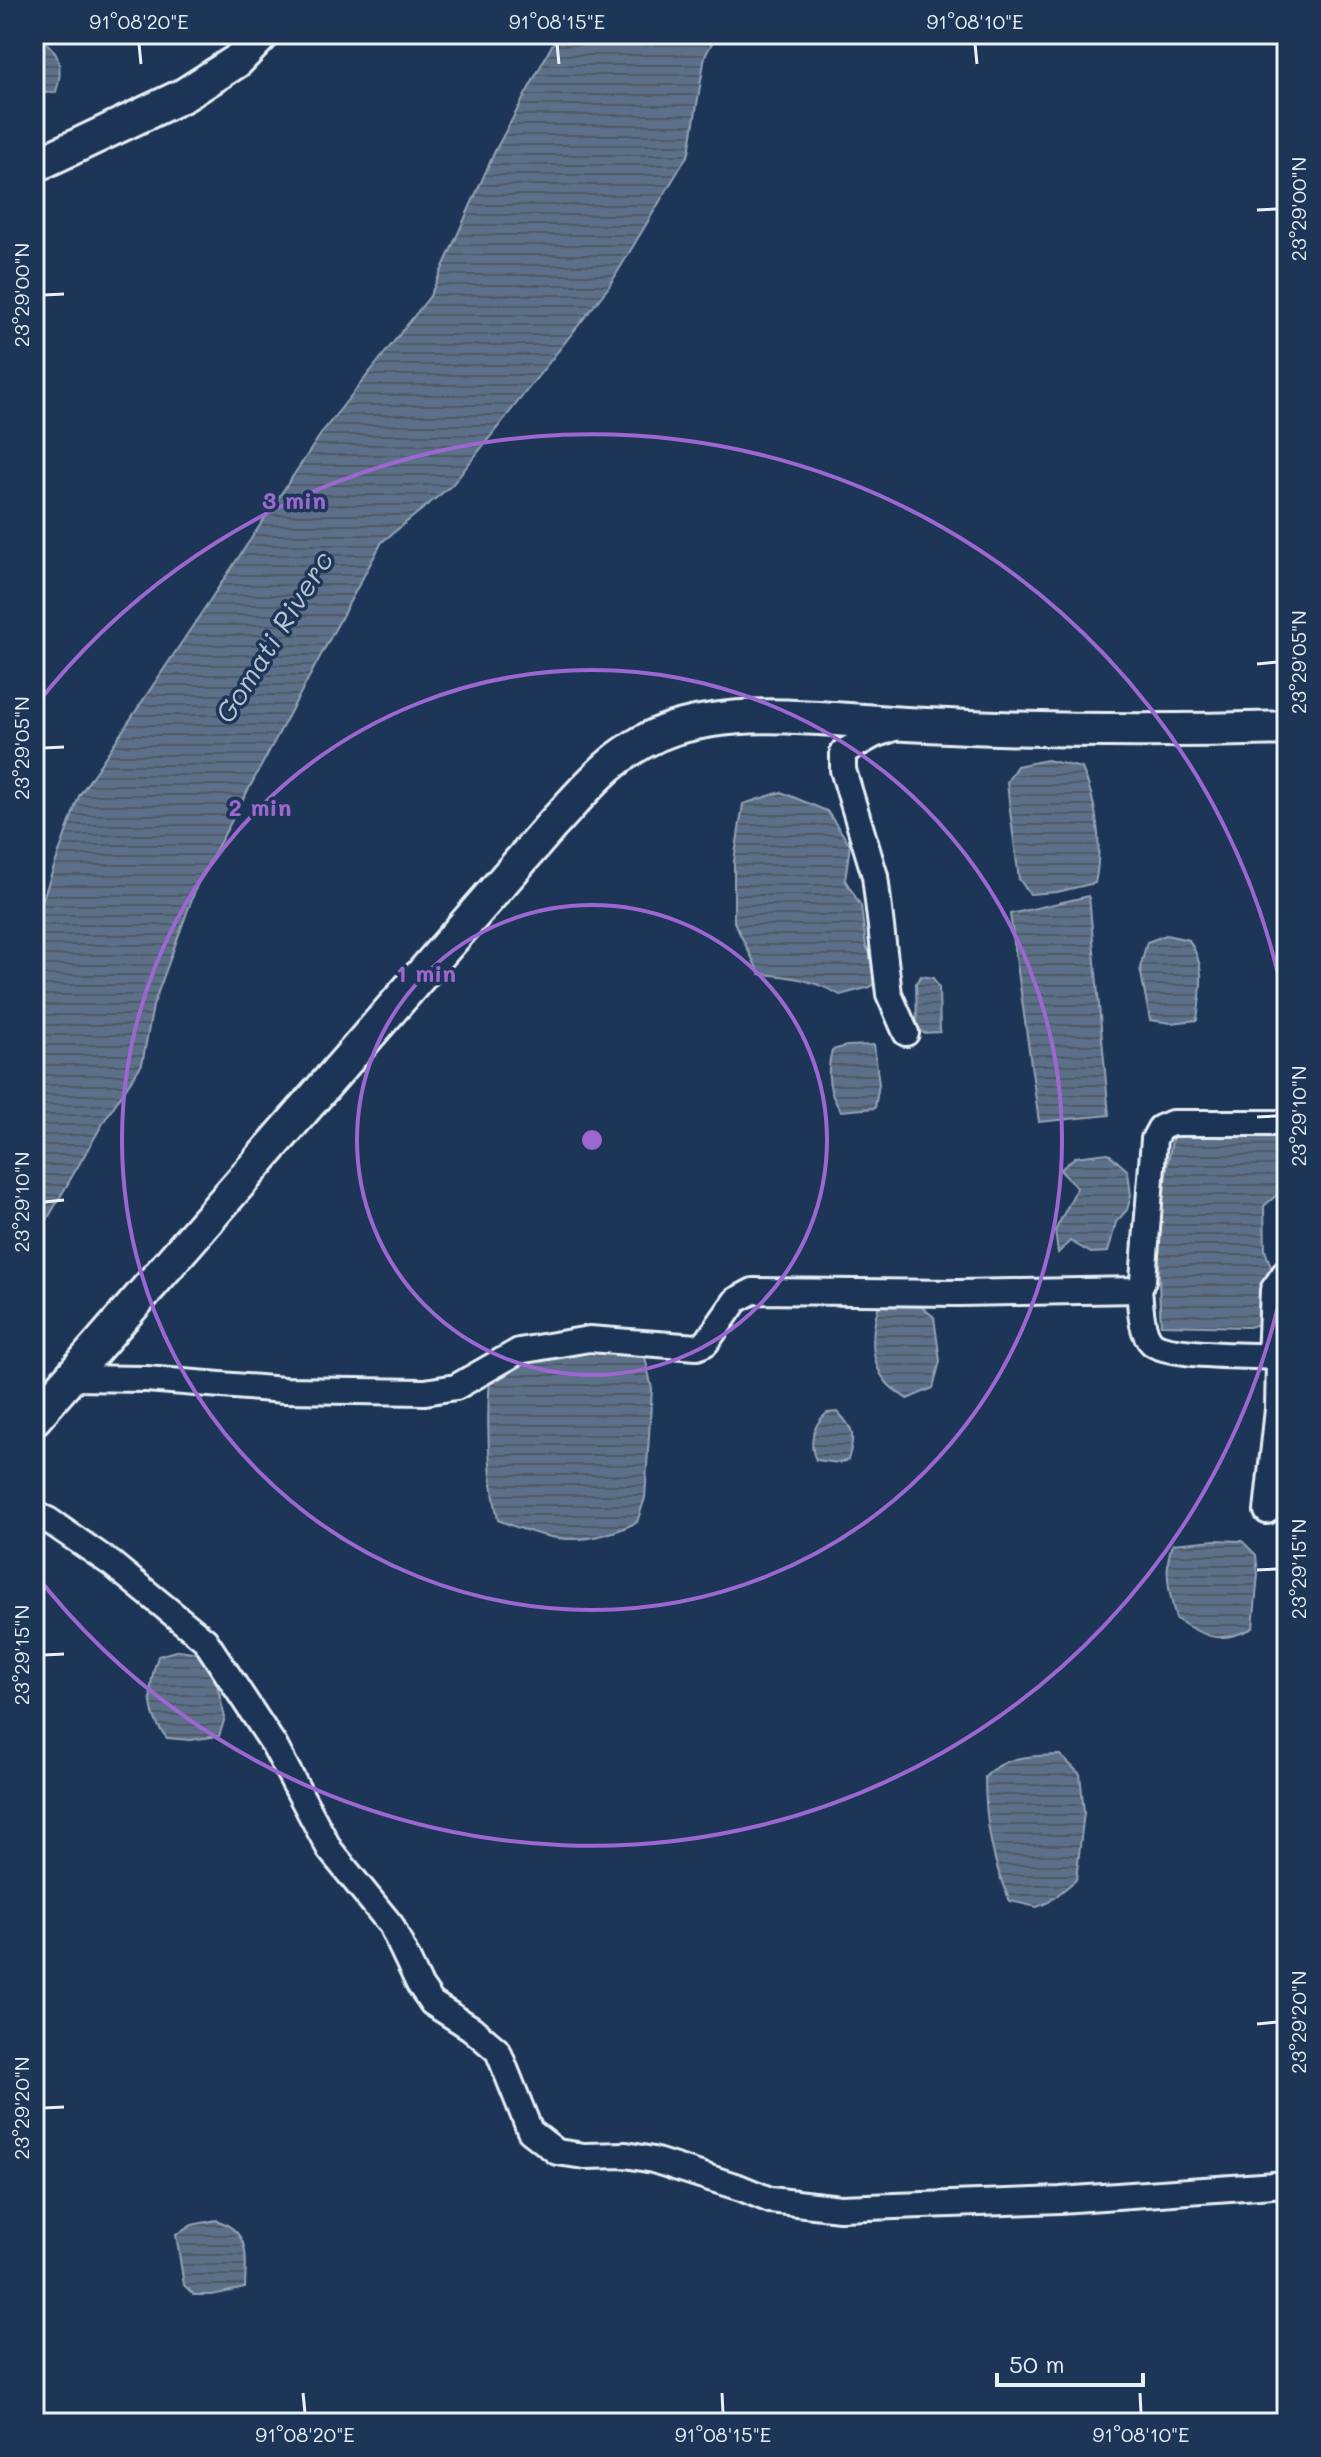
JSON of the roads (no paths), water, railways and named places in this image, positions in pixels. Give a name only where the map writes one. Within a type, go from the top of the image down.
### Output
[{"type":"street","points":[[34,166],[184,95],[237,61],[263,34]]},
{"type":"street","points":[[34,1419],[324,1090],[381,1018],[610,762],[670,730],[699,722],[785,715],[906,724],[1045,729],[1287,728]]},
{"type":"street","points":[[906,724],[874,735],[843,752],[843,770],[875,876],[889,994],[906,1033]]},
{"type":"street","points":[[1267,1511],[1278,1409],[1279,1361],[1270,1357],[1167,1351],[1151,1343],[1144,1328],[1139,1290],[1143,1280],[1154,1139],[1160,1128],[1172,1123],[1287,1123]]},
{"type":"street","points":[[1270,1357],[1273,1290],[1287,1270]]},
{"type":"street","points":[[72,1378],[146,1379],[284,1390],[425,1392],[456,1387],[519,1351],[589,1339],[697,1347],[706,1343],[736,1300],[753,1291],[959,1293],[1139,1290]]},
{"type":"street","points":[[34,1514],[48,1520],[112,1564],[205,1640],[274,1745],[330,1850],[391,1925],[419,1984],[432,2003],[471,2028],[498,2051],[530,2131],[557,2152],[584,2156],[626,2155],[653,2160],[770,2200],[840,2208],[1060,2200],[1287,2184]]},
{"type":"water","name":"Gomati Riverc","points":[[558,34],[717,34],[705,56],[689,153],[608,288],[452,485],[382,542],[197,885],[153,1006],[142,1064],[106,1118],[34,1242],[34,924],[79,796],[323,431],[430,296],[495,151]]},
{"type":"water","points":[[34,37],[50,46],[58,59],[60,75],[56,92],[34,94]]},
{"type":"water","points":[[1047,760],[1082,768],[1097,825],[1097,869],[1095,883],[1057,892],[1030,894],[1019,879],[1007,782],[1017,766]]},
{"type":"water","points":[[781,792],[827,811],[850,845],[845,880],[861,906],[866,946],[883,975],[870,987],[840,995],[801,980],[760,974],[734,922],[734,861],[743,804]]},
{"type":"water","points":[[1089,896],[1109,1115],[1039,1122],[1010,914]]},
{"type":"water","points":[[1166,935],[1189,940],[1195,950],[1201,978],[1197,1020],[1171,1023],[1150,1020],[1140,968],[1147,942]]},
{"type":"water","points":[[921,976],[933,978],[939,988],[940,1032],[923,1033],[917,1025],[916,983]]},
{"type":"water","points":[[874,1045],[879,1084],[875,1108],[841,1111],[829,1082],[832,1050]]},
{"type":"water","points":[[1287,1127],[1287,1186],[1264,1206],[1265,1250],[1272,1270],[1270,1321],[1249,1327],[1161,1325],[1160,1227],[1174,1131]]},
{"type":"water","points":[[1108,1153],[1128,1171],[1131,1196],[1127,1210],[1116,1222],[1108,1252],[1091,1253],[1070,1241],[1058,1253],[1055,1231],[1077,1188],[1060,1170],[1075,1157]]},
{"type":"water","points":[[912,1299],[934,1317],[940,1361],[933,1388],[907,1399],[881,1374],[874,1354],[873,1332],[880,1301]]},
{"type":"water","points":[[538,1350],[644,1352],[652,1389],[645,1498],[637,1522],[601,1536],[568,1539],[535,1533],[498,1520],[489,1449],[490,1377]]},
{"type":"water","points":[[838,1412],[852,1434],[848,1460],[839,1463],[816,1460],[812,1447],[815,1428],[827,1413]]},
{"type":"water","points":[[1242,1541],[1256,1555],[1258,1574],[1253,1628],[1231,1636],[1213,1637],[1196,1631],[1176,1619],[1171,1601],[1168,1562],[1173,1544]]},
{"type":"water","points":[[179,1650],[198,1653],[214,1672],[225,1718],[219,1736],[190,1740],[167,1738],[155,1719],[151,1688],[158,1656]]},
{"type":"water","points":[[1060,1755],[1080,1774],[1084,1812],[1076,1880],[1049,1902],[1037,1907],[1010,1901],[998,1872],[991,1840],[985,1777],[1010,1761]]},
{"type":"water","points":[[34,1857],[42,1929],[39,1972],[34,1973]]},
{"type":"water","points":[[216,2220],[241,2238],[245,2256],[245,2288],[212,2295],[194,2295],[184,2285],[176,2235],[192,2225]]}]
